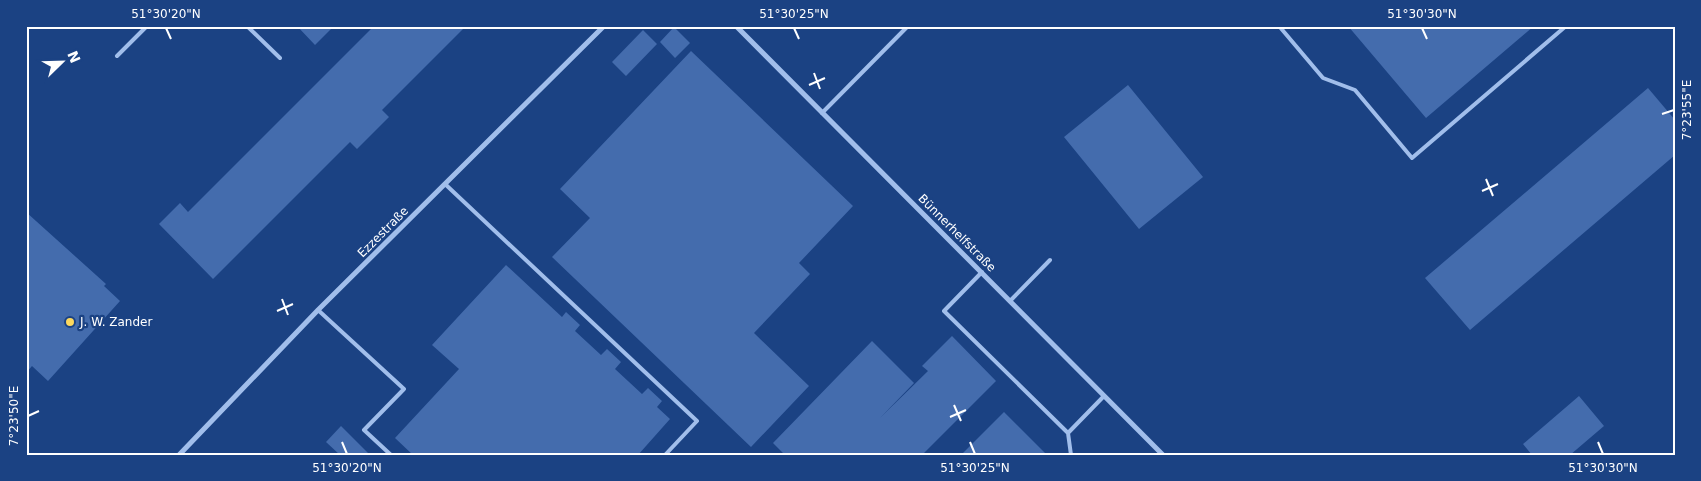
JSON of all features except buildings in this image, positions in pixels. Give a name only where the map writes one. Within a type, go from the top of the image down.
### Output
[{"type":"street","name":"Ezzestraße","points":[[180,455],[318,310],[604,26]]},
{"type":"street","name":"Bünnerhelfstraße","points":[[736,26],[1163,455]]},
{"type":"lane","points":[[117,56],[147,26]]},
{"type":"lane","points":[[248,26],[280,58]]},
{"type":"lane","points":[[822,112],[908,26]]},
{"type":"lane","points":[[1279,26],[1323,78],[1355,90],[1412,158],[1566,26]]},
{"type":"lane","points":[[445,184],[697,421],[665,455]]},
{"type":"lane","points":[[1010,301],[1050,260]]},
{"type":"lane","points":[[982,272],[944,311],[1068,433],[1071,455]]},
{"type":"lane","points":[[318,310],[404,389],[364,430],[390,455]]},
{"type":"lane","points":[[1068,433],[1104,396]]},
{"type":"place","name":"J. W. Zander","points":[[70,322]]}]
